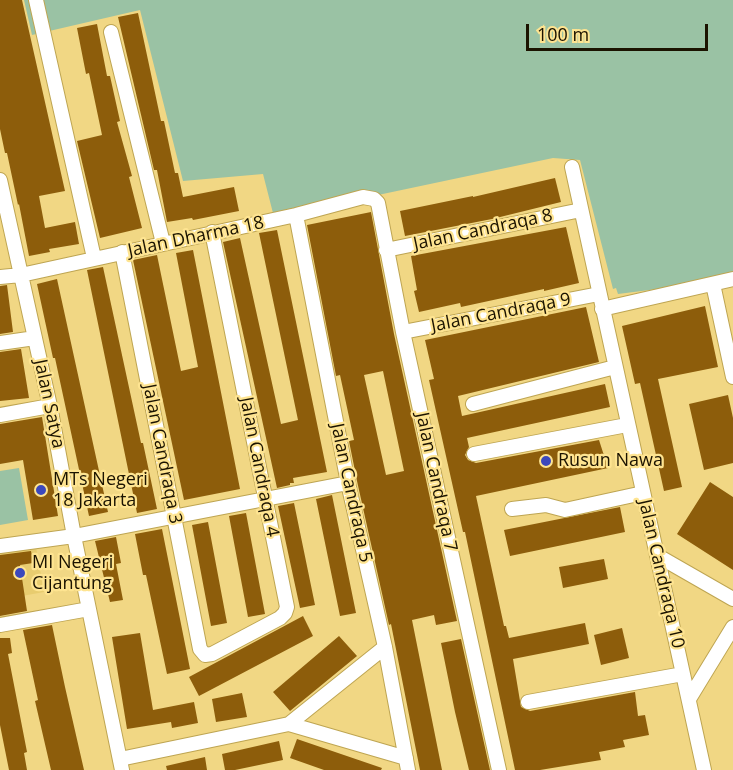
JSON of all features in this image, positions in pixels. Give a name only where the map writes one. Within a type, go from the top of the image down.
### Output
[{"type":"street","points":[[36,0],[94,258]]},
{"type":"street","points":[[111,32],[163,243]]},
{"type":"street","name":"Jalan Candraqa 10","points":[[572,167],[704,770]]},
{"type":"street","name":"Jalan Satya","points":[[0,180],[3,213],[21,274],[50,406],[121,764]]},
{"type":"street","name":"Jalan Dharma 18","points":[[0,277],[371,197]]},
{"type":"street","name":"Jalan Candraqa 7","points":[[371,197],[378,203],[403,332],[500,770]]},
{"type":"street","name":"Jalan Candraqa 8","points":[[386,250],[581,210]]},
{"type":"street","name":"Jalan Candraqa 5","points":[[296,215],[348,483],[385,646],[407,764]]},
{"type":"street","name":"Jalan Candraqa 4","points":[[205,655],[212,654],[280,618],[287,607],[213,232]]},
{"type":"street","name":"Jalan Candraqa 3","points":[[122,252],[200,649],[205,655]]},
{"type":"street","points":[[602,309],[733,279]]},
{"type":"street","points":[[712,284],[733,376]]},
{"type":"street","name":"Jalan Candraqa 9","points":[[403,332],[599,294]]},
{"type":"street","points":[[0,343],[35,338]]},
{"type":"street","points":[[472,404],[615,367]]},
{"type":"street","points":[[0,415],[50,406]]},
{"type":"street","points":[[474,454],[627,425]]},
{"type":"street","points":[[0,546],[74,536],[174,518],[348,483]]},
{"type":"street","points":[[512,509],[546,505],[565,510],[643,493]]},
{"type":"street","points":[[658,556],[733,599]]},
{"type":"street","points":[[0,625],[89,609]]},
{"type":"street","points":[[689,699],[733,627]]},
{"type":"street","points":[[121,764],[289,724],[385,646]]},
{"type":"street","points":[[528,702],[683,674]]},
{"type":"street","points":[[289,724],[407,764]]},
{"type":"shaded area","name":"MI Negeri Cijantung","points":[[36,547],[44,592],[0,600],[0,553]]},
{"type":"green space","points":[[24,0],[733,0],[733,273],[681,286],[618,294],[616,288],[613,289],[580,160],[553,158],[274,217],[263,174],[183,181],[140,10],[32,35]]},
{"type":"green space","points":[[19,468],[28,520],[0,525],[0,471]]},
{"type":"building","points":[[0,0],[22,0],[65,191],[39,196],[45,228],[75,222],[79,244],[49,249],[50,252],[29,256],[19,204],[0,129]]},
{"type":"building","points":[[138,13],[161,121],[164,121],[175,173],[178,173],[183,197],[234,187],[239,211],[193,220],[192,218],[167,222],[157,170],[154,170],[118,17]]},
{"type":"building","points":[[97,24],[142,228],[100,238],[77,141],[102,135],[77,28]]},
{"type":"building","points":[[555,178],[561,202],[492,219],[405,236],[400,211]]},
{"type":"building","points":[[371,212],[394,334],[457,621],[436,625],[434,615],[412,620],[442,770],[420,770],[391,624],[389,625],[357,481],[349,441],[354,440],[340,375],[336,376],[307,225]],"holes":[[[383,371],[404,471],[386,475],[364,375]]]},
{"type":"building","points":[[566,227],[579,283],[461,307],[460,303],[419,312],[414,291],[417,290],[411,256]]},
{"type":"building","points":[[277,230],[327,472],[293,478],[294,483],[277,488],[223,242],[240,238],[281,424],[298,420],[259,233]]},
{"type":"building","points":[[193,250],[240,489],[184,500],[133,260],[157,255],[181,371],[198,367],[176,253]]},
{"type":"building","points":[[103,267],[157,509],[137,513],[87,270]]},
{"type":"building","points":[[57,279],[108,512],[89,516],[37,284]]},
{"type":"building","points":[[7,285],[13,332],[0,334],[0,286]]},
{"type":"building","points":[[705,306],[718,367],[658,379],[682,487],[664,491],[640,383],[635,384],[622,326]]},
{"type":"building","points":[[586,307],[599,362],[458,396],[462,416],[605,384],[610,407],[467,438],[469,447],[465,455],[468,460],[476,463],[599,440],[608,468],[476,496],[504,626],[506,626],[509,638],[585,623],[589,644],[513,659],[521,707],[530,711],[635,692],[638,716],[645,715],[649,735],[623,740],[625,747],[599,752],[601,760],[540,770],[515,770],[465,532],[463,532],[429,380],[434,379],[425,340]]},
{"type":"building","points":[[21,349],[29,398],[0,401],[0,352]]},
{"type":"building","points":[[728,395],[733,418],[733,463],[704,470],[689,404]]},
{"type":"building","name":"MTs Negeri 18 Jakarta","points":[[42,417],[58,516],[33,520],[23,460],[0,464],[0,424]]},
{"type":"building","points":[[710,482],[733,497],[733,570],[677,534]]},
{"type":"building","points":[[332,495],[356,613],[340,616],[316,499]]},
{"type":"building","points":[[294,503],[315,605],[300,608],[278,506]]},
{"type":"building","points":[[620,507],[625,532],[510,556],[504,530]]},
{"type":"building","points":[[246,513],[265,614],[248,617],[229,516]]},
{"type":"building","points":[[208,522],[227,623],[211,626],[192,525]]},
{"type":"building","points":[[162,529],[190,669],[167,674],[135,534]]},
{"type":"building","points":[[116,537],[121,563],[116,564],[123,600],[110,602],[95,541]]},
{"type":"building","points":[[31,551],[33,563],[20,565],[27,611],[0,616],[0,555]]},
{"type":"building","points":[[604,559],[608,579],[563,588],[559,567]]},
{"type":"building","points":[[303,616],[313,636],[199,696],[189,677]]},
{"type":"building","points":[[52,625],[84,770],[51,770],[35,701],[38,700],[23,630]]},
{"type":"building","points":[[622,628],[629,658],[601,665],[594,635]]},
{"type":"building","points":[[140,633],[153,710],[194,702],[198,723],[172,728],[171,722],[127,729],[112,637]]},
{"type":"building","points":[[339,636],[357,656],[290,711],[273,692]]},
{"type":"building","points":[[0,638],[10,638],[12,653],[8,654],[27,752],[24,753],[27,770],[9,770],[0,725]]},
{"type":"building","points":[[461,639],[490,770],[469,770],[455,712],[441,643]]},
{"type":"building","points":[[242,693],[247,717],[216,722],[212,699]]},
{"type":"building","points":[[297,739],[382,768],[381,770],[324,770],[290,758]]},
{"type":"building","points":[[279,741],[283,760],[225,770],[222,754]]},
{"type":"building","points":[[205,757],[207,770],[167,770],[166,766]]},
{"type":"place","name":"Rusun Nawa","points":[[546,461]]},
{"type":"place","name":"MTs Negeri 18 Jakarta","points":[[41,490]]},
{"type":"place","name":"MI Negeri Cijantung","points":[[20,573]]}]
